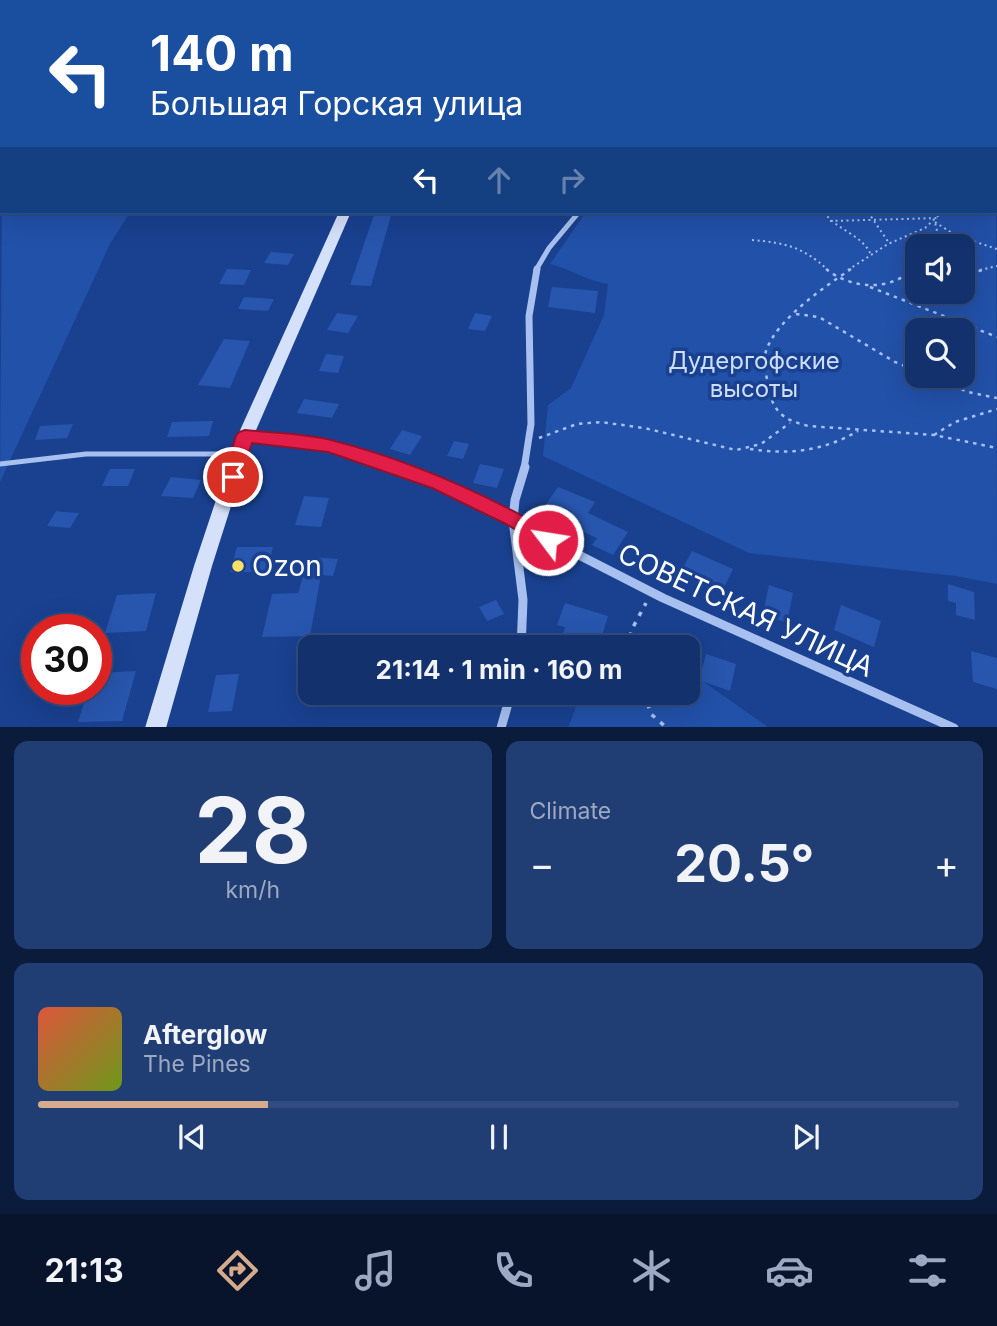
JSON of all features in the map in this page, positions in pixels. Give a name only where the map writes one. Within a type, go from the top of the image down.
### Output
[{"type":"street","points":[[155,727],[203,566],[243,445],[344,214]]},
{"type":"street","points":[[524,635],[524,591],[513,519],[530,443],[528,317],[534,275],[545,252],[577,214]]},
{"type":"street","name":"СОВЕТСКАЯ УЛИЦА","points":[[243,445],[329,446],[439,483],[650,592],[889,701],[954,727]]},
{"type":"street","points":[[501,727],[507,705]]},
{"type":"lane","points":[[0,464],[86,454],[243,445]]},
{"type":"path","points":[[825,214],[830,221],[867,246],[871,254]]},
{"type":"path","points":[[869,214],[889,243]]},
{"type":"path","points":[[941,214],[935,222],[914,235],[889,243],[838,276],[775,333],[765,355],[771,404],[790,422],[858,431],[934,435],[997,448]]},
{"type":"path","points":[[830,221],[939,218]]},
{"type":"path","points":[[935,222],[936,234]]},
{"type":"path","points":[[935,222],[954,235],[997,249]]},
{"type":"path","points":[[752,240],[781,243],[809,253],[838,276],[997,337]]},
{"type":"path","points":[[975,272],[997,266]]},
{"type":"path","points":[[869,287],[905,277]]},
{"type":"path","points":[[796,314],[819,317],[905,366]]},
{"type":"path","points":[[958,388],[997,398]]},
{"type":"path","points":[[934,435],[956,422],[997,409]]},
{"type":"path","points":[[551,435],[587,422],[649,429],[724,450],[787,451],[816,448],[846,439],[858,431]]},
{"type":"path","points":[[751,449],[778,435],[790,422]]},
{"type":"path","points":[[630,635],[650,592]]},
{"type":"path","points":[[648,705],[651,714],[666,727]]},
{"type":"green space","points":[[2,214],[129,214],[111,242],[0,482]]},
{"type":"green space","points":[[129,214],[183,214],[182,216]]},
{"type":"green space","name":"Дудергофские высоты","points":[[585,214],[996,214],[997,584],[956,576],[749,553],[543,456],[548,405],[571,388],[604,315],[608,284],[550,264]]},
{"type":"green space","points":[[700,679],[768,727],[568,727],[577,705],[700,705]]},
{"type":"building","points":[[374,214],[391,214],[371,286],[350,285]]},
{"type":"building","points":[[271,252],[294,254],[288,265],[264,263]]},
{"type":"building","points":[[227,269],[251,270],[244,285],[219,284]]},
{"type":"building","points":[[552,287],[598,291],[595,313],[548,307]]},
{"type":"building","points":[[244,297],[274,299],[268,311],[238,309]]},
{"type":"building","points":[[337,313],[358,316],[348,333],[327,330]]},
{"type":"building","points":[[475,313],[492,316],[485,331],[468,329]]},
{"type":"building","points":[[224,339],[250,341],[230,388],[198,385]]},
{"type":"building","points":[[326,354],[344,356],[338,373],[319,371]]},
{"type":"building","points":[[304,399],[339,404],[332,418],[297,413]]},
{"type":"building","points":[[213,421],[209,436],[167,437],[172,422]]},
{"type":"building","points":[[73,424],[67,438],[35,440],[40,426]]},
{"type":"building","points":[[402,430],[422,436],[410,455],[390,449]]},
{"type":"building","points":[[454,441],[469,444],[463,459],[447,456]]},
{"type":"building","points":[[480,464],[504,469],[497,488],[473,483]]},
{"type":"building","points":[[110,469],[135,469],[128,486],[102,486]]},
{"type":"building","points":[[171,477],[201,480],[193,498],[161,496]]},
{"type":"building","points":[[558,487],[595,502],[588,513],[628,532],[613,555],[592,545],[597,538],[540,513]]},
{"type":"building","points":[[304,496],[329,498],[321,527],[295,525]]},
{"type":"building","points":[[56,511],[79,513],[70,528],[47,526]]},
{"type":"building","points":[[237,547],[273,547],[267,572],[230,572]]},
{"type":"building","points":[[692,551],[733,569],[722,592],[680,573]]},
{"type":"building","points":[[309,557],[338,559],[333,576],[321,575],[310,635],[262,637],[272,594],[298,593]]},
{"type":"building","points":[[948,584],[974,592],[975,620],[956,615],[956,603],[948,601]]},
{"type":"building","points":[[769,585],[793,593],[787,623],[763,614]]},
{"type":"building","points":[[156,593],[146,631],[112,633],[111,614],[117,595]]},
{"type":"building","points":[[496,600],[504,614],[487,621],[479,607]]},
{"type":"building","points":[[565,603],[608,616],[602,635],[563,635],[565,627],[557,625]]},
{"type":"building","points":[[841,605],[881,621],[874,647],[834,630]]},
{"type":"building","points":[[971,651],[997,658],[997,689],[973,682]]},
{"type":"building","points":[[706,654],[736,664],[730,691],[700,680]]},
{"type":"building","points":[[136,671],[122,721],[78,722],[83,705],[112,705],[112,672]]},
{"type":"building","points":[[239,674],[232,711],[208,712],[216,675]]},
{"type":"place","name":"Ozon","points":[[238,566]]},
{"type":"route","points":[[233,477],[245,436],[329,446],[439,483],[513,519],[548,540]]}]
